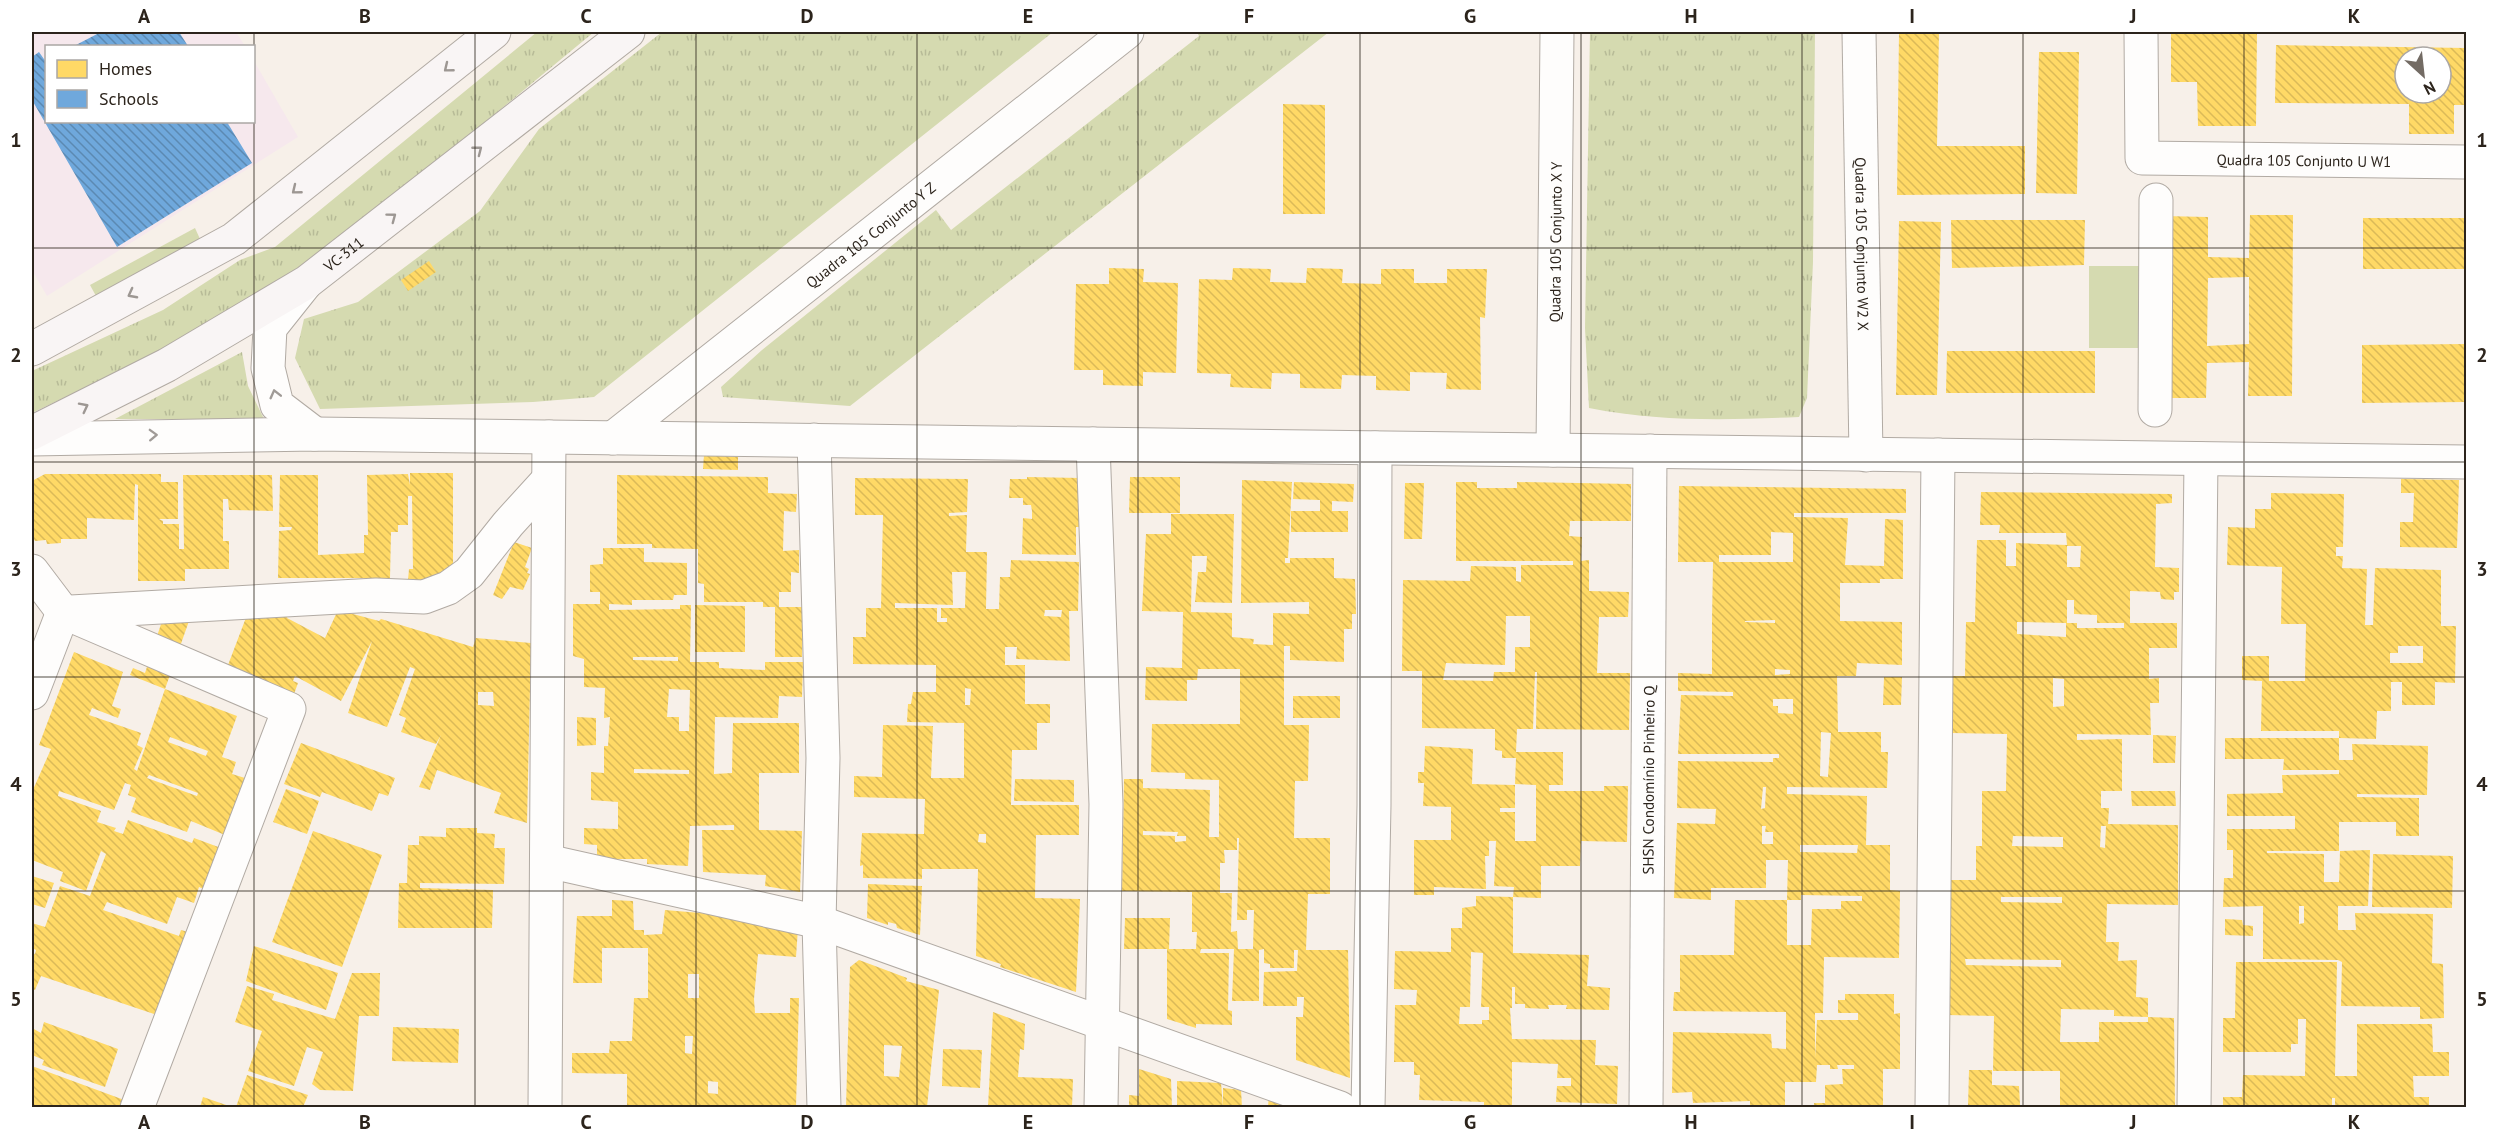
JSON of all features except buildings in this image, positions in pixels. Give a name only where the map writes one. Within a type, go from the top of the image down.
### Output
[{"type":"main road","points":[[32,349],[234,239],[494,32]]},
{"type":"main road","name":"VC-311","points":[[32,433],[167,365],[307,282],[628,32]]},
{"type":"street","name":"Quadra 105 Conjunto Y Z","points":[[613,438],[1127,32]]},
{"type":"street","name":"Quadra 105 Conjunto X Y","points":[[1552,450],[1557,32]]},
{"type":"street","name":"Quadra 105 Conjunto W2 X","points":[[1859,32],[1866,455]]},
{"type":"street","name":"Quadra 105 Conjunto U W1","points":[[2141,32],[2142,158],[2466,162]]},
{"type":"street","points":[[2155,410],[2156,200]]},
{"type":"street","points":[[307,282],[270,328],[268,368],[278,405],[315,434]]},
{"type":"street","points":[[32,439],[315,434],[2466,462]]},
{"type":"street","points":[[545,1107],[549,437]]},
{"type":"street","points":[[814,440],[823,758],[819,922],[824,1107]]},
{"type":"street","points":[[1093,444],[1106,804],[1101,1107]]},
{"type":"street","points":[[1368,1107],[1374,805],[1376,448]]},
{"type":"street","name":"SHSN Condomínio Pinheiro Q","points":[[1646,1107],[1650,451]]},
{"type":"street","points":[[1932,1107],[1938,455]]},
{"type":"street","points":[[2194,1107],[2201,459]]},
{"type":"street","points":[[63,612],[376,595],[424,597],[448,588],[469,573],[508,524],[548,480]]},
{"type":"street","points":[[32,571],[63,612],[289,709],[137,1107]]},
{"type":"street","points":[[32,693],[63,612]]},
{"type":"street","points":[[547,861],[819,922],[1340,1107]]},
{"type":"shaded area","points":[[32,32],[236,32],[244,45],[45,45],[45,123],[255,123],[255,63],[298,137],[47,296],[32,270]]},
{"type":"green space","points":[[537,32],[594,32],[394,196],[269,288],[183,340],[32,413],[32,371],[163,310],[240,260],[275,247]]},
{"type":"green space","points":[[662,32],[1053,32],[594,397],[533,402],[320,409],[295,358],[304,319],[358,302],[480,211],[539,129]]},
{"type":"green space","points":[[1197,32],[1329,32],[850,406],[723,397],[721,387],[762,350],[936,210],[951,230],[1199,36]]},
{"type":"green space","points":[[1590,32],[1815,32],[1813,262],[1807,398],[1799,417],[1667,418],[1589,408],[1585,328]]},
{"type":"green space","points":[[195,228],[200,239],[96,296],[90,285]]},
{"type":"green space","points":[[2089,266],[2153,266],[2152,348],[2089,348]]},
{"type":"green space","points":[[242,352],[248,386],[264,419],[115,419]]}]
